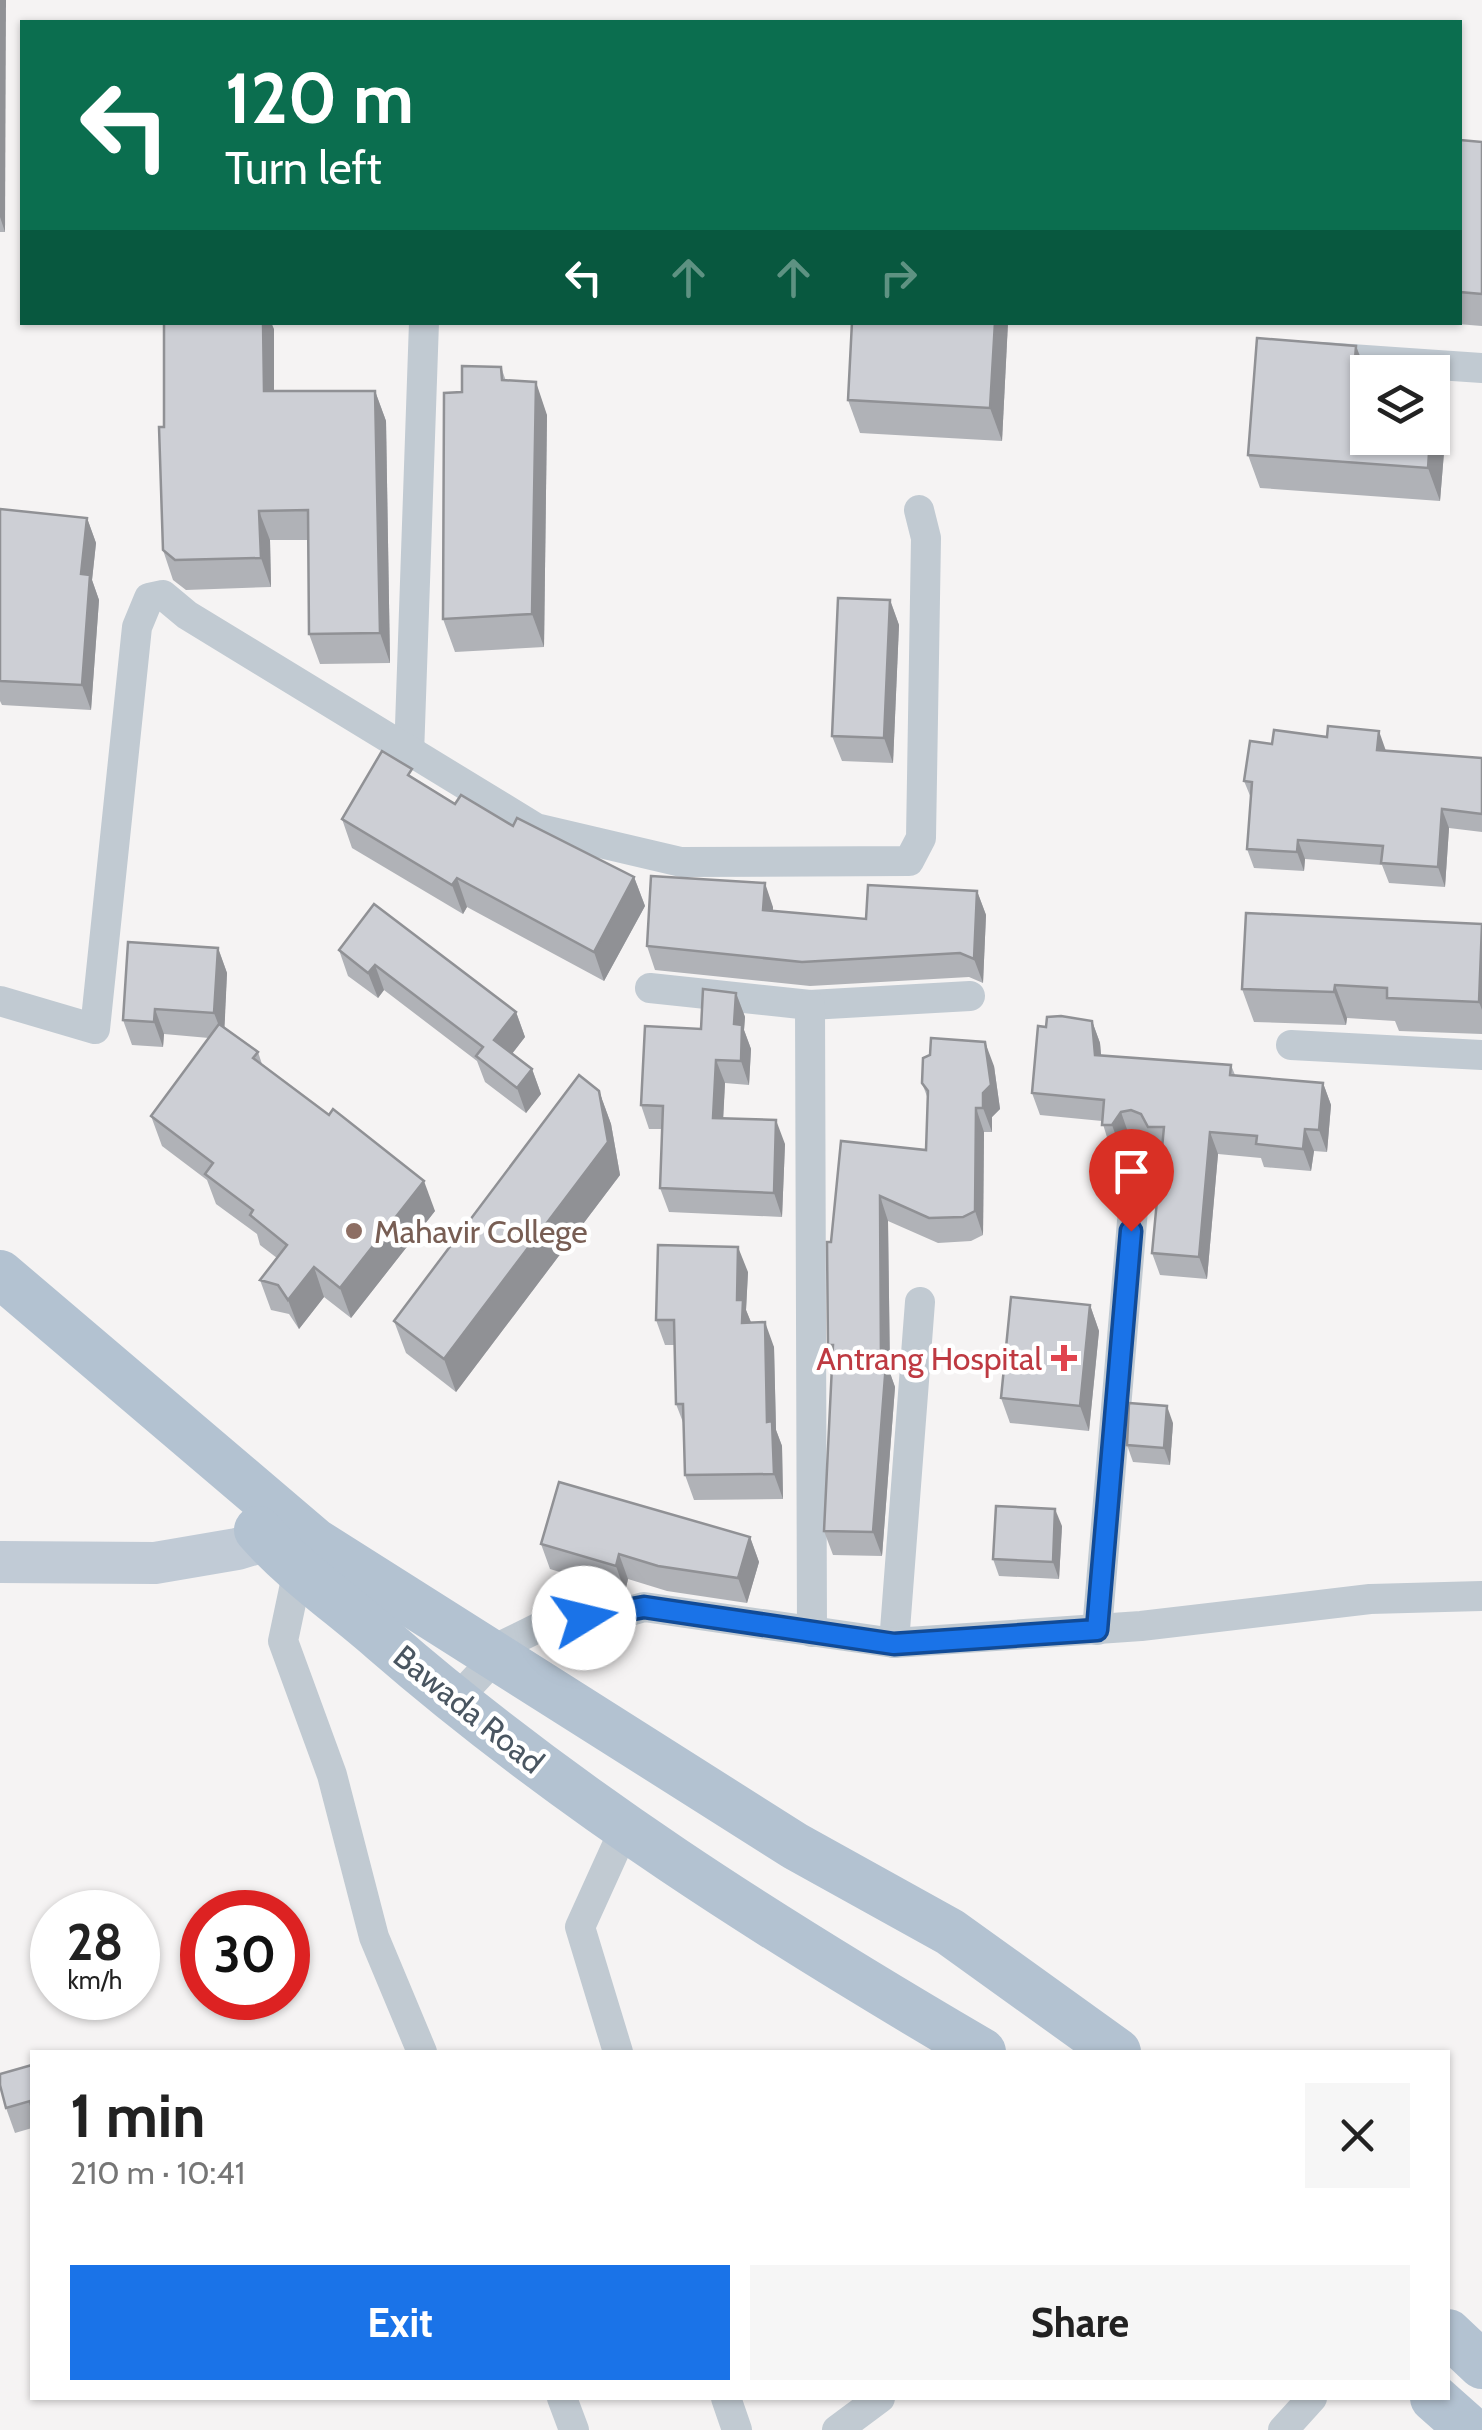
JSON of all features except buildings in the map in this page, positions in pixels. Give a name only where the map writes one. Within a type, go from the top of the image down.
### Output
[{"type":"main road","points":[[0,1274],[295,1545],[496,1658],[795,1846],[950,1932],[1114,2050]]},
{"type":"main road","name":"Bawada Road","points":[[0,1307],[231,1502],[295,1545],[454,1702],[624,1830],[838,1968],[979,2050]]},
{"type":"main road","points":[[1450,2335],[1482,2365]]},
{"type":"main road","points":[[1436,2400],[1470,2430]]},
{"type":"street","points":[[409,754],[424,325]]},
{"type":"street","points":[[1293,355],[1482,368]]},
{"type":"street","points":[[0,1001],[95,1029],[137,627],[150,598],[163,595],[187,615],[409,754],[536,828],[681,862],[910,861],[922,838],[926,538],[919,510]]},
{"type":"street","points":[[650,988],[810,1006],[970,996]]},
{"type":"street","points":[[810,1006],[812,1632]]},
{"type":"street","points":[[1291,1045],[1482,1055]]},
{"type":"street","points":[[1097,1630],[1138,1152]]},
{"type":"street","points":[[894,1644],[920,1302]]},
{"type":"street","points":[[0,1562],[155,1563],[295,1545],[282,1641],[332,1774],[374,1938],[421,2050]]},
{"type":"street","points":[[454,1702],[496,1658],[497,1648],[552,1621],[616,1615],[644,1607],[894,1644],[1097,1630],[1370,1599],[1482,1596]]},
{"type":"street","points":[[617,2050],[580,1927],[624,1830]]},
{"type":"street","points":[[563,2400],[574,2430]]},
{"type":"street","points":[[727,2400],[737,2430]]},
{"type":"street","points":[[837,2430],[877,2400]]},
{"type":"street","points":[[1283,2430],[1310,2400]]},
{"type":"place","name":"Mahavir College","points":[[354,1231]]},
{"type":"place","name":"Antrang Hospital","points":[[1064,1358]]},
{"type":"route","points":[[584,1618],[644,1607],[894,1644],[1097,1630],[1131,1231]]}]
